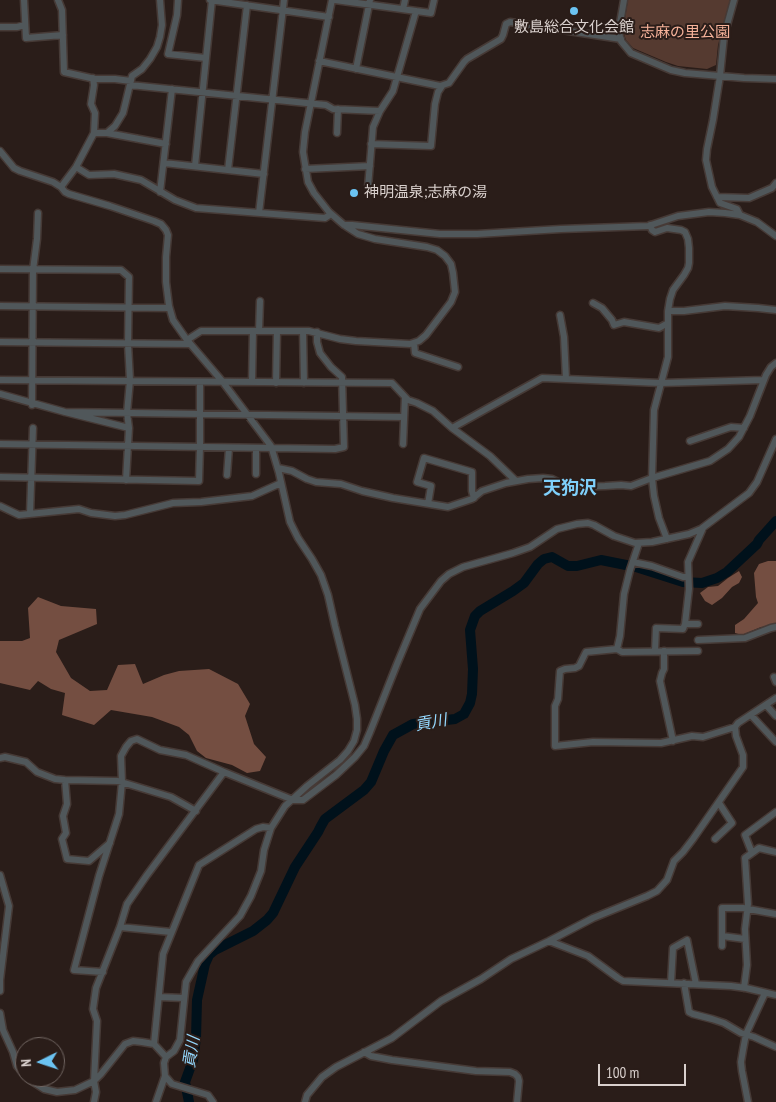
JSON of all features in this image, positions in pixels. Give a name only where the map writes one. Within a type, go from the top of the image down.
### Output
[{"type":"street","points":[[24,0],[26,38],[63,35]]},
{"type":"street","points":[[58,0],[62,10],[64,72],[172,89],[326,105],[334,109],[380,111]]},
{"type":"street","points":[[107,133],[115,126],[123,113],[132,76],[142,69],[157,46],[162,25],[160,0]]},
{"type":"street","points":[[178,0],[177,16],[168,54],[206,58]]},
{"type":"street","points":[[194,166],[206,58],[210,0],[329,16]]},
{"type":"street","points":[[259,213],[284,0]]},
{"type":"street","points":[[0,342],[128,344],[188,342],[201,331],[303,331],[317,332],[340,339],[356,341],[401,344],[419,341],[426,335],[451,302],[455,292],[450,264],[445,256],[437,250],[365,237],[344,225],[331,214],[314,194],[308,182],[303,152],[319,61],[333,0],[370,2],[431,13],[434,0]]},
{"type":"street","points":[[403,9],[404,0]]},
{"type":"street","points":[[624,0],[620,23],[620,39],[631,53],[671,70],[685,73],[776,79]]},
{"type":"street","points":[[734,0],[724,36],[720,76],[706,150],[706,160],[712,187],[720,203],[737,209],[740,215]]},
{"type":"street","points":[[356,68],[370,2]]},
{"type":"street","points":[[228,170],[247,5]]},
{"type":"street","points":[[368,187],[373,128],[380,111],[393,91],[416,11]]},
{"type":"street","points":[[371,144],[430,146],[438,92],[442,86],[449,83],[467,59],[500,40],[506,24],[510,22],[620,39]]},
{"type":"street","points":[[0,26],[16,27],[25,25]]},
{"type":"street","points":[[319,61],[442,86]]},
{"type":"street","points":[[61,187],[76,167],[94,133],[95,112],[91,104],[94,85],[93,78]]},
{"type":"street","points":[[160,192],[172,89]]},
{"type":"street","points":[[337,132],[338,109]]},
{"type":"street","points":[[94,133],[107,133],[166,144]]},
{"type":"street","points":[[0,151],[14,168],[20,171],[53,182],[69,194],[161,224],[166,230],[168,235],[166,282],[169,308],[173,320],[188,342],[222,381],[272,448],[290,522],[321,575],[328,594],[356,705],[357,730],[354,741],[348,751],[340,760],[285,806],[271,828],[260,871],[251,896],[240,916],[198,961],[186,982],[180,1040],[174,1051],[166,1056],[164,1063],[165,1076],[156,1102]]},
{"type":"street","points":[[164,163],[264,174]]},
{"type":"street","points":[[305,168],[370,166]]},
{"type":"street","points":[[76,167],[89,175],[114,174],[141,180],[160,192],[196,208],[325,218],[331,214]]},
{"type":"street","points":[[717,197],[749,198],[775,185]]},
{"type":"street","points":[[344,225],[352,224],[440,234],[477,234],[650,225],[678,216],[709,212],[740,215],[757,222],[776,236]]},
{"type":"street","points":[[32,404],[33,270],[38,213]]},
{"type":"street","points":[[650,225],[655,232],[667,228],[680,230],[685,232],[688,239],[689,263],[684,275],[673,290],[670,299],[668,311],[668,357],[654,410],[652,478],[659,518],[668,539]]},
{"type":"street","points":[[0,269],[121,270],[129,277],[128,344],[130,380],[127,413],[129,428],[126,480]]},
{"type":"street","points":[[252,382],[260,301]]},
{"type":"street","points":[[593,303],[602,308],[614,325],[624,322],[659,328],[668,323]]},
{"type":"street","points":[[0,306],[169,308]]},
{"type":"street","points":[[668,311],[725,306],[776,310]]},
{"type":"street","points":[[560,315],[564,337],[566,379]]},
{"type":"street","points":[[276,383],[277,331]]},
{"type":"street","points":[[303,331],[304,383]]},
{"type":"street","points":[[0,444],[335,449],[344,447],[342,377],[320,353],[317,332]]},
{"type":"street","points":[[414,343],[415,353],[458,367]]},
{"type":"street","points":[[278,468],[316,482],[341,484],[385,496],[448,507],[506,484],[543,478],[552,479],[568,487],[631,486],[710,460],[728,449],[739,437],[750,416],[764,380],[771,367],[776,363]]},
{"type":"street","points":[[452,428],[542,378],[661,383],[764,380]]},
{"type":"street","points":[[0,380],[392,383],[408,400],[433,411],[452,428],[490,456],[516,482]]},
{"type":"street","points":[[0,478],[199,481],[200,382]]},
{"type":"street","points":[[0,394],[32,404],[129,428]]},
{"type":"street","points":[[403,444],[405,397]]},
{"type":"street","points":[[65,412],[404,416]]},
{"type":"street","points":[[690,441],[731,427],[744,428]]},
{"type":"street","points":[[30,514],[33,428]]},
{"type":"street","points":[[103,972],[74,970],[99,876],[120,814],[122,756],[126,747],[131,742],[137,739],[160,750],[186,755],[293,800],[303,800],[336,776],[355,758],[364,746],[420,609],[441,581],[450,574],[463,567],[530,547],[557,529],[577,524],[594,524],[619,538],[635,543],[652,542],[689,534],[704,526],[749,493],[757,482],[776,439]]},
{"type":"street","points":[[227,475],[229,448]]},
{"type":"street","points":[[256,448],[256,474]]},
{"type":"street","points":[[428,504],[431,486],[417,482],[424,458],[472,472],[474,498]]},
{"type":"street","points":[[0,506],[19,515],[79,509],[100,515],[125,515],[173,504],[252,496],[281,483]]},
{"type":"street","points":[[655,651],[656,628],[683,629],[685,624],[689,589],[688,562],[704,526]]},
{"type":"street","points":[[617,649],[624,594],[639,543]]},
{"type":"street","points":[[633,562],[688,578]]},
{"type":"street","points":[[685,624],[698,624]]},
{"type":"street","points":[[698,640],[745,638],[776,627]]},
{"type":"street","points":[[698,651],[622,652],[617,649],[586,652],[579,666],[560,671],[558,699],[555,706],[555,746],[593,742],[661,743],[692,736],[703,737],[735,727],[738,723],[776,698]]},
{"type":"street","points":[[664,651],[664,669],[660,681],[673,741]]},
{"type":"street","points":[[766,705],[776,716]]},
{"type":"street","points":[[751,715],[776,742]]},
{"type":"street","points":[[305,1102],[307,1095],[315,1084],[336,1067],[392,1038],[441,1001],[481,979],[511,959],[549,942],[593,918],[657,891],[667,880],[674,861],[683,852],[719,803],[743,767],[743,755],[736,736],[735,727]]},
{"type":"street","points":[[0,758],[5,757],[26,762],[37,772],[55,779],[122,782],[171,797],[196,811]]},
{"type":"street","points":[[94,1102],[96,1092],[94,1081],[97,1021],[93,1009],[96,988],[120,928],[127,904],[224,772]]},
{"type":"street","points":[[65,780],[67,804],[63,816],[66,832],[62,839],[66,859],[89,860],[110,842]]},
{"type":"street","points":[[715,839],[732,823],[719,803]]},
{"type":"street","points":[[752,853],[745,835],[776,812]]},
{"type":"street","points":[[154,1044],[162,954],[199,865],[256,828],[271,828]]},
{"type":"street","points":[[744,988],[747,965],[745,939],[747,909],[745,858],[759,848],[776,852]]},
{"type":"street","points":[[0,875],[9,906],[0,991]]},
{"type":"street","points":[[722,946],[722,908],[747,909],[776,914]]},
{"type":"street","points":[[120,928],[172,932]]},
{"type":"street","points":[[722,936],[745,939]]},
{"type":"street","points":[[671,983],[673,948],[686,940],[696,984]]},
{"type":"street","points":[[549,942],[588,956],[623,981],[744,988],[776,995]]},
{"type":"street","points":[[684,984],[689,1012],[724,1023],[741,1033],[776,1047]]},
{"type":"street","points":[[748,1102],[741,1062],[746,1034],[765,993]]},
{"type":"street","points":[[159,997],[184,998]]},
{"type":"street","points":[[0,1013],[3,1030],[15,1059]]},
{"type":"street","points":[[42,1087],[57,1092],[75,1090],[94,1081],[125,1044],[132,1041],[154,1044],[166,1056]]},
{"type":"street","points":[[364,1052],[371,1056],[392,1060],[476,1071],[510,1072],[515,1074],[519,1081],[517,1102]]},
{"type":"street","points":[[165,1076],[172,1084],[208,1095],[213,1102]]},
{"type":"green space","name":"志麻の里公園","points":[[628,0],[730,0],[718,45],[716,65],[707,69],[678,66],[633,48],[626,40],[623,31]]},
{"type":"shaded area","points":[[776,561],[776,626],[761,627],[742,635],[735,633],[735,625],[744,619],[758,603],[754,573],[759,564]]},
{"type":"shaded area","points":[[739,571],[742,577],[739,583],[732,587],[722,598],[712,605],[705,601],[700,593],[708,587],[718,586]]},
{"type":"shaded area","points":[[38,597],[61,606],[96,609],[97,624],[59,640],[56,652],[71,678],[90,691],[107,690],[118,665],[135,664],[143,684],[179,671],[209,669],[238,684],[250,704],[245,716],[254,744],[266,757],[260,771],[247,773],[232,765],[206,758],[197,751],[189,735],[179,727],[152,717],[111,710],[94,725],[62,715],[65,693],[51,689],[38,681],[30,690],[0,683],[0,641],[22,641],[30,638],[28,608]]},
{"type":"waterway","name":"貢川","points":[[189,1102],[185,1082],[193,1060],[196,1038],[197,1000],[205,964],[209,955],[215,950],[253,931],[273,913],[295,867],[325,819],[364,790],[371,782],[393,735],[413,724],[455,719],[464,714],[472,694],[473,669],[470,630],[475,616],[480,611],[524,583],[538,564],[544,559],[552,557],[568,566],[577,566],[601,560],[636,567],[683,582],[702,583],[727,572],[757,544],[776,521]]},
{"type":"place","name":"敷島総合文化会館","points":[[574,11]]},
{"type":"place","name":"神明温泉;志麻の湯","points":[[354,193]]},
{"type":"district","name":"天狗沢","points":[[570,489]]}]
